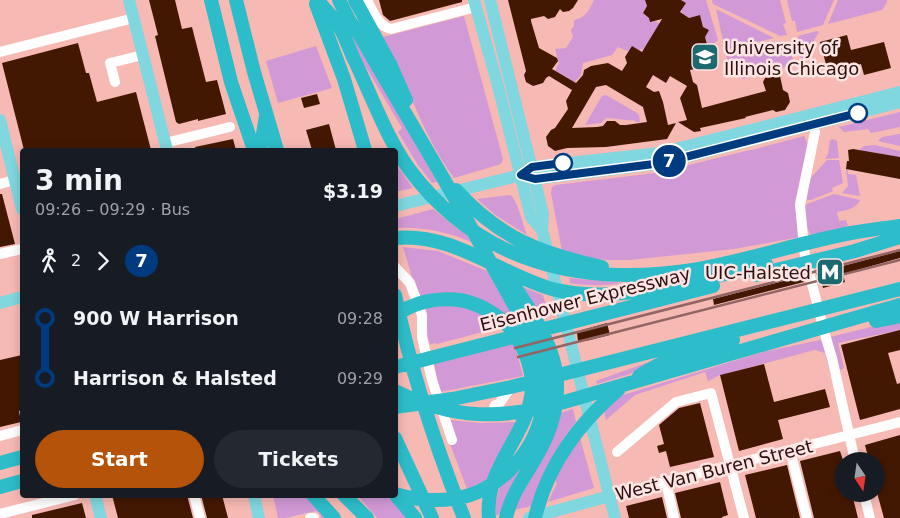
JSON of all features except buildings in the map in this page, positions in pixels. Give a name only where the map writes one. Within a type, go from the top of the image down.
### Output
[{"type":"highway","points":[[211,0],[231,82],[253,148]]},
{"type":"highway","points":[[236,0],[254,72],[276,148]]},
{"type":"highway","points":[[316,0],[344,80],[364,148]]},
{"type":"highway","points":[[316,0],[337,24],[397,148]]},
{"type":"highway","points":[[339,0],[528,330],[539,353],[544,384],[540,420],[533,440],[519,460],[504,476],[486,488],[470,495],[438,501],[417,500],[398,495]]},
{"type":"highway","points":[[345,0],[359,34]]},
{"type":"highway","points":[[355,0],[390,64],[439,167],[470,206],[520,242],[568,260],[632,274]]},
{"type":"highway","points":[[262,148],[266,112]]},
{"type":"highway","points":[[244,122],[248,148]]},
{"type":"highway","points":[[398,151],[403,160],[434,199],[453,216],[492,243],[540,263],[582,273],[632,274],[711,267],[850,233],[900,226]]},
{"type":"highway","points":[[466,219],[488,248],[542,330],[549,344],[554,362],[557,392],[552,422],[547,438],[516,490],[506,518]]},
{"type":"highway","points":[[402,238],[434,241],[458,248],[522,278],[551,289],[580,294],[606,295],[690,282],[900,231]]},
{"type":"highway","name":"Eisenhower Expressway","points":[[398,366],[900,237]]},
{"type":"highway","points":[[398,407],[452,399],[511,387],[894,290]]},
{"type":"highway","points":[[540,516],[542,496],[553,468],[576,432],[604,402],[644,372],[658,364],[692,352],[862,306],[894,290]]},
{"type":"highway","points":[[398,314],[420,303],[450,299],[475,304],[496,316],[510,328],[523,349],[530,374],[531,398],[523,423],[492,486],[489,500],[489,518]]},
{"type":"highway","points":[[398,393],[419,402],[455,412],[478,415],[503,415],[543,408],[900,305]]},
{"type":"highway","points":[[398,307],[415,377],[442,462],[464,518]]},
{"type":"highway","points":[[838,323],[867,324],[900,316]]},
{"type":"highway","points":[[398,444],[432,518]]},
{"type":"highway","points":[[0,457],[20,457]]},
{"type":"highway","points":[[0,463],[20,458]]},
{"type":"highway","points":[[2,486],[20,482]]},
{"type":"highway","points":[[316,498],[334,518]]},
{"type":"highway","points":[[342,498],[357,518]]},
{"type":"highway","points":[[347,498],[367,518]]},
{"type":"highway","points":[[398,498],[415,518]]},
{"type":"main road","points":[[129,0],[166,146]]},
{"type":"main road","points":[[490,0],[543,214],[542,230],[616,518]]},
{"type":"main road","points":[[475,4],[531,217],[542,230]]},
{"type":"main road","points":[[398,205],[521,175],[660,153],[900,92]]},
{"type":"main road","points":[[533,173],[662,163],[900,102]]},
{"type":"main road","points":[[0,120],[20,201]]},
{"type":"main road","points":[[0,303],[20,298]]},
{"type":"main road","name":"West Van Buren Street","points":[[529,518],[610,496]]},
{"type":"main road","points":[[96,498],[101,518]]},
{"type":"main road","points":[[255,498],[259,518]]},
{"type":"street","points":[[367,0],[379,22],[385,28],[391,29],[475,4]]},
{"type":"street","points":[[0,52],[134,18]]},
{"type":"street","points":[[115,82],[110,63],[143,55]]},
{"type":"street","points":[[166,146],[230,127]]},
{"type":"street","points":[[815,132],[800,205],[805,257],[832,358],[853,452]]},
{"type":"street","points":[[0,184],[15,180]]},
{"type":"street","points":[[0,254],[20,249]]},
{"type":"street","points":[[398,270],[410,283],[422,315],[422,337],[432,380],[452,440]]},
{"type":"street","points":[[478,420],[492,411],[511,387]]},
{"type":"street","points":[[617,452],[676,402],[712,392],[744,518]]},
{"type":"street","name":"West Van Buren Street","points":[[610,496],[900,422]]},
{"type":"street","points":[[0,436],[20,431]]},
{"type":"street","points":[[790,450],[807,518]]},
{"type":"street","points":[[666,482],[674,518]]},
{"type":"street","points":[[0,514],[21,513],[66,498]]},
{"type":"street","points":[[195,498],[200,518]]},
{"type":"street","points":[[866,502],[870,518]]},
{"type":"shaded area","points":[[594,0],[645,0],[647,6],[643,13],[660,24],[660,26],[657,27],[645,48],[639,50],[631,46],[632,50],[627,51],[618,47],[612,55],[583,63],[581,75],[575,82],[555,71],[559,63],[555,49],[566,48],[573,37],[571,30],[574,26],[574,20],[589,10]]},
{"type":"shaded area","points":[[681,0],[706,0],[718,40],[708,48],[705,37],[709,30],[703,27],[700,15],[689,18],[683,14],[681,9],[686,3]]},
{"type":"shaded area","points":[[712,0],[780,0],[786,23],[783,24],[787,35],[780,36],[713,4]]},
{"type":"shaded area","points":[[787,0],[834,0],[823,25],[797,32]]},
{"type":"shaded area","points":[[838,0],[887,0],[887,2],[882,10],[828,24]]},
{"type":"shaded area","points":[[716,9],[774,38],[725,50]]},
{"type":"shaded area","points":[[464,16],[503,159],[501,164],[454,178],[424,127],[383,37]]},
{"type":"shaded area","points":[[348,29],[350,29],[437,182],[432,183],[418,165],[398,132],[402,128],[363,62]]},
{"type":"shaded area","points":[[819,32],[803,59],[801,58],[799,50],[802,49],[798,36]]},
{"type":"shaded area","points":[[779,41],[789,45],[793,61],[781,69],[742,79],[741,75],[732,76],[726,54]]},
{"type":"shaded area","points":[[316,46],[332,88],[278,103],[266,61]]},
{"type":"shaded area","points":[[606,95],[637,113],[640,122],[606,118],[601,123],[585,125],[602,96]]},
{"type":"shaded area","points":[[900,112],[900,127],[871,133],[868,129],[844,132],[839,127]]},
{"type":"shaded area","points":[[900,134],[900,146],[878,141],[882,137]]},
{"type":"shaded area","name":"University of Illinois Chicago","points":[[804,136],[808,145],[795,201],[800,237],[734,249],[630,260],[589,258],[562,251],[551,193],[552,187],[555,185],[656,173]]},
{"type":"shaded area","points":[[830,140],[837,141],[839,158],[825,159],[828,154]]},
{"type":"shaded area","points":[[875,145],[900,151],[900,157],[859,150],[864,146]]},
{"type":"shaded area","points":[[827,160],[839,160],[843,183],[832,188],[833,191],[807,200],[808,181]]},
{"type":"shaded area","points":[[398,167],[413,188],[398,191]]},
{"type":"shaded area","points":[[846,169],[848,174],[856,175],[860,196],[842,193],[848,186]]},
{"type":"shaded area","points":[[834,194],[860,200],[854,207],[837,212],[839,221],[846,220],[848,226],[810,234],[807,227],[805,207],[807,204]]},
{"type":"shaded area","points":[[510,195],[517,206],[527,235],[494,214],[477,199]]},
{"type":"shaded area","points":[[433,209],[467,235],[471,242],[454,235],[436,231],[398,228],[398,218]]},
{"type":"shaded area","points":[[403,247],[438,251],[487,271],[516,322],[513,323],[508,318],[418,297]]},
{"type":"shaded area","points":[[569,278],[623,283],[583,285],[570,283]]},
{"type":"shaded area","points":[[520,286],[543,295],[548,312],[539,314]]},
{"type":"shaded area","points":[[457,305],[480,312],[501,327],[437,344],[430,344],[425,307]]},
{"type":"shaded area","points":[[900,320],[900,330],[838,343],[844,368],[840,370],[841,377],[830,337]]},
{"type":"shaded area","points":[[820,340],[829,359],[833,384],[825,353],[815,350],[720,375],[708,381],[705,372],[635,395],[606,420],[604,411],[620,396],[763,352]]},
{"type":"shaded area","points":[[514,342],[523,376],[440,392],[434,363]]},
{"type":"shaded area","points":[[646,363],[630,374],[597,384],[596,381]]},
{"type":"shaded area","points":[[573,409],[576,422],[550,462],[532,506],[514,510],[552,439],[560,413]]},
{"type":"shaded area","points":[[450,420],[480,423],[517,422],[490,478],[467,489],[449,441]]},
{"type":"shaded area","points":[[546,426],[503,505],[500,514],[496,515],[496,502],[500,485]]},
{"type":"shaded area","points":[[580,438],[594,488],[548,502],[557,483],[555,480]]},
{"type":"shaded area","points":[[274,498],[308,498],[327,518],[321,518],[320,514],[316,511],[278,518]]},
{"type":"shaded area","points":[[360,498],[392,499],[408,518],[377,518]]},
{"type":"railway","points":[[515,348],[900,250]]},
{"type":"railway","points":[[518,357],[900,260]]},
{"type":"bus line","name":"7","points":[[563,163],[532,167],[521,175],[535,179],[662,163],[858,113]]},
{"type":"place","name":"University of Illinois Chicago","points":[[705,57]]},
{"type":"place","name":"UIC-Halsted","points":[[830,272]]}]
